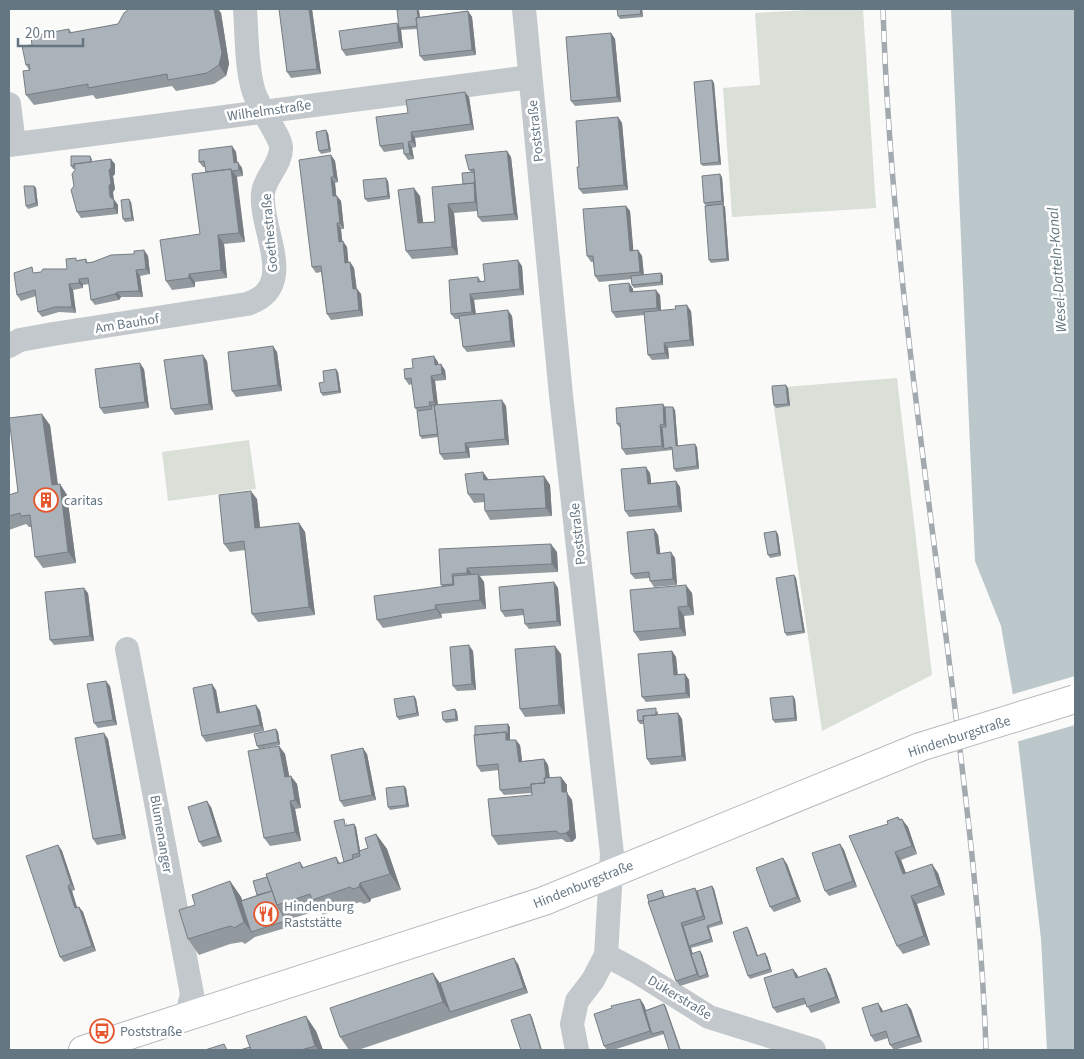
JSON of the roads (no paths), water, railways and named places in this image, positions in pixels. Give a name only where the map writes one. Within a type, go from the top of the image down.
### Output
[{"type":"main road","name":"Hindenburgstraße","points":[[84,1050],[186,1019],[544,901],[920,747],[1075,699]]},
{"type":"street","name":"Goethestraße","points":[[245,9],[253,89],[261,111],[281,145],[280,157],[263,194],[275,267],[271,286],[261,300],[247,304]]},
{"type":"street","name":"Poststraße","points":[[524,9],[561,395],[611,844],[606,955],[593,980],[577,1001],[572,1024],[577,1050]]},
{"type":"street","name":"Wilhelmstraße","points":[[11,145],[530,77]]},
{"type":"street","points":[[9,104],[11,145]]},
{"type":"street","name":"Am Bauhof","points":[[9,346],[20,340],[247,304]]},
{"type":"street","name":"Blumenanger","points":[[127,649],[192,994],[186,1019]]},
{"type":"street","name":"Dükerstraße","points":[[606,955],[639,973],[709,1017],[814,1050]]},
{"type":"water","name":"Wesel-Datteln-Kanal","points":[[951,9],[1075,9],[1075,1050],[1047,1050],[1041,939],[1012,689],[1001,626],[975,561]]},
{"type":"railway","points":[[883,9],[887,94],[901,263],[968,821],[981,958],[986,1050]]},
{"type":"place","name":"caritas","points":[[46,500]]},
{"type":"place","name":"Hindenburg Raststätte","points":[[266,914]]},
{"type":"place","name":"Poststraße","points":[[102,1031]]}]
